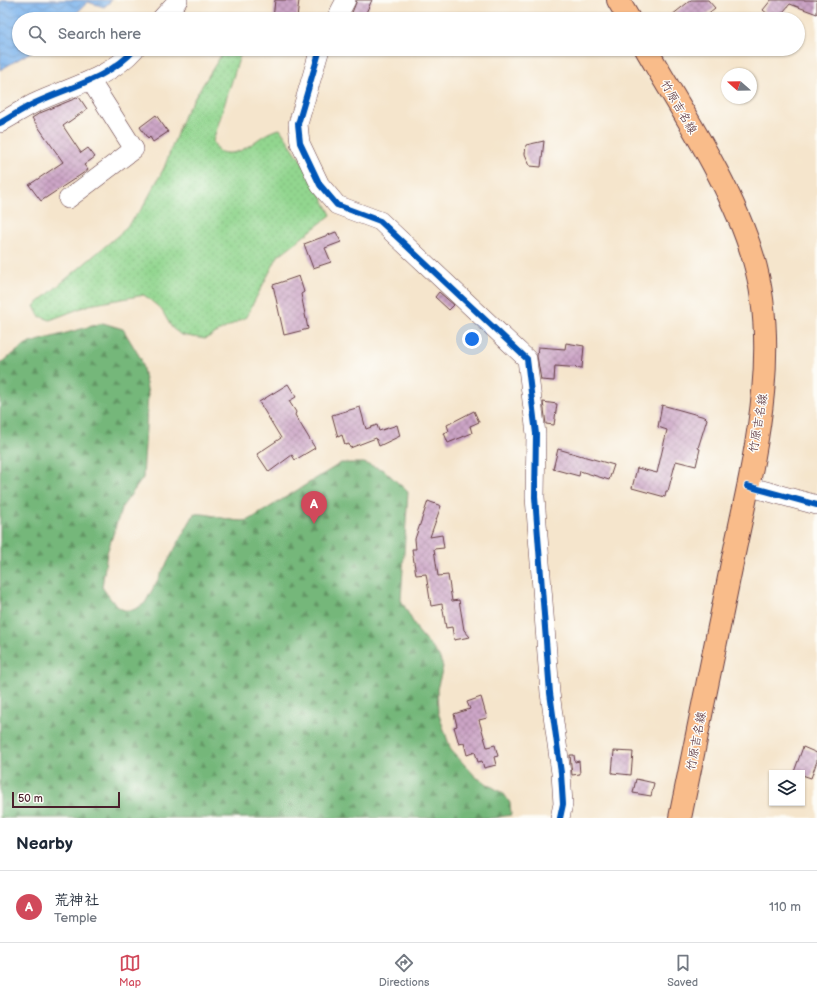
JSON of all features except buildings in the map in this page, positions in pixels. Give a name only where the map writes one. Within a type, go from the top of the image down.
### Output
[{"type":"main road","points":[[618,0],[625,12]]},
{"type":"main road","name":"竹原吉名線","points":[[650,56],[708,156],[739,217],[754,258],[766,335],[764,389],[748,486],[680,818]]},
{"type":"street","points":[[167,12],[178,0]]},
{"type":"street","points":[[340,12],[346,0]]},
{"type":"street","points":[[0,123],[35,103],[90,80],[125,60],[129,56]]},
{"type":"street","points":[[318,56],[298,124],[300,143],[320,184],[337,205],[380,221],[527,359],[536,434],[535,497],[550,693],[561,773],[563,804],[560,818]]},
{"type":"street","points":[[68,199],[134,149],[90,80]]},
{"type":"street","points":[[748,486],[817,505]]},
{"type":"green space","points":[[221,56],[240,56],[213,141],[218,151],[227,153],[235,152],[280,129],[311,175],[331,215],[278,256],[246,317],[205,339],[181,335],[172,328],[161,309],[144,295],[89,305],[50,320],[39,316],[34,306],[122,232],[143,207],[164,168],[184,115]]},
{"type":"green space","points":[[103,323],[123,329],[141,359],[148,394],[143,478],[122,507],[107,553],[102,587],[111,599],[120,608],[125,610],[137,608],[145,603],[194,514],[242,521],[249,520],[341,463],[364,463],[384,470],[408,492],[401,600],[418,631],[439,656],[443,667],[437,689],[438,712],[451,750],[476,777],[504,794],[510,803],[511,815],[494,818],[0,818],[0,364],[26,344]]},
{"type":"water","points":[[3,0],[112,0],[104,7],[88,2],[77,12],[12,12],[12,56],[24,56],[0,70],[0,2]]},
{"type":"cycle path","points":[[0,123],[35,103],[101,75],[128,56]]},
{"type":"cycle path","points":[[318,56],[298,124],[300,143],[320,185],[337,205],[380,221],[527,359],[536,434],[535,497],[550,693],[561,773],[563,804],[560,818]]},
{"type":"cycle path","points":[[747,486],[817,505]]},
{"type":"place","name":"荒神社","points":[[314,524]]}]
